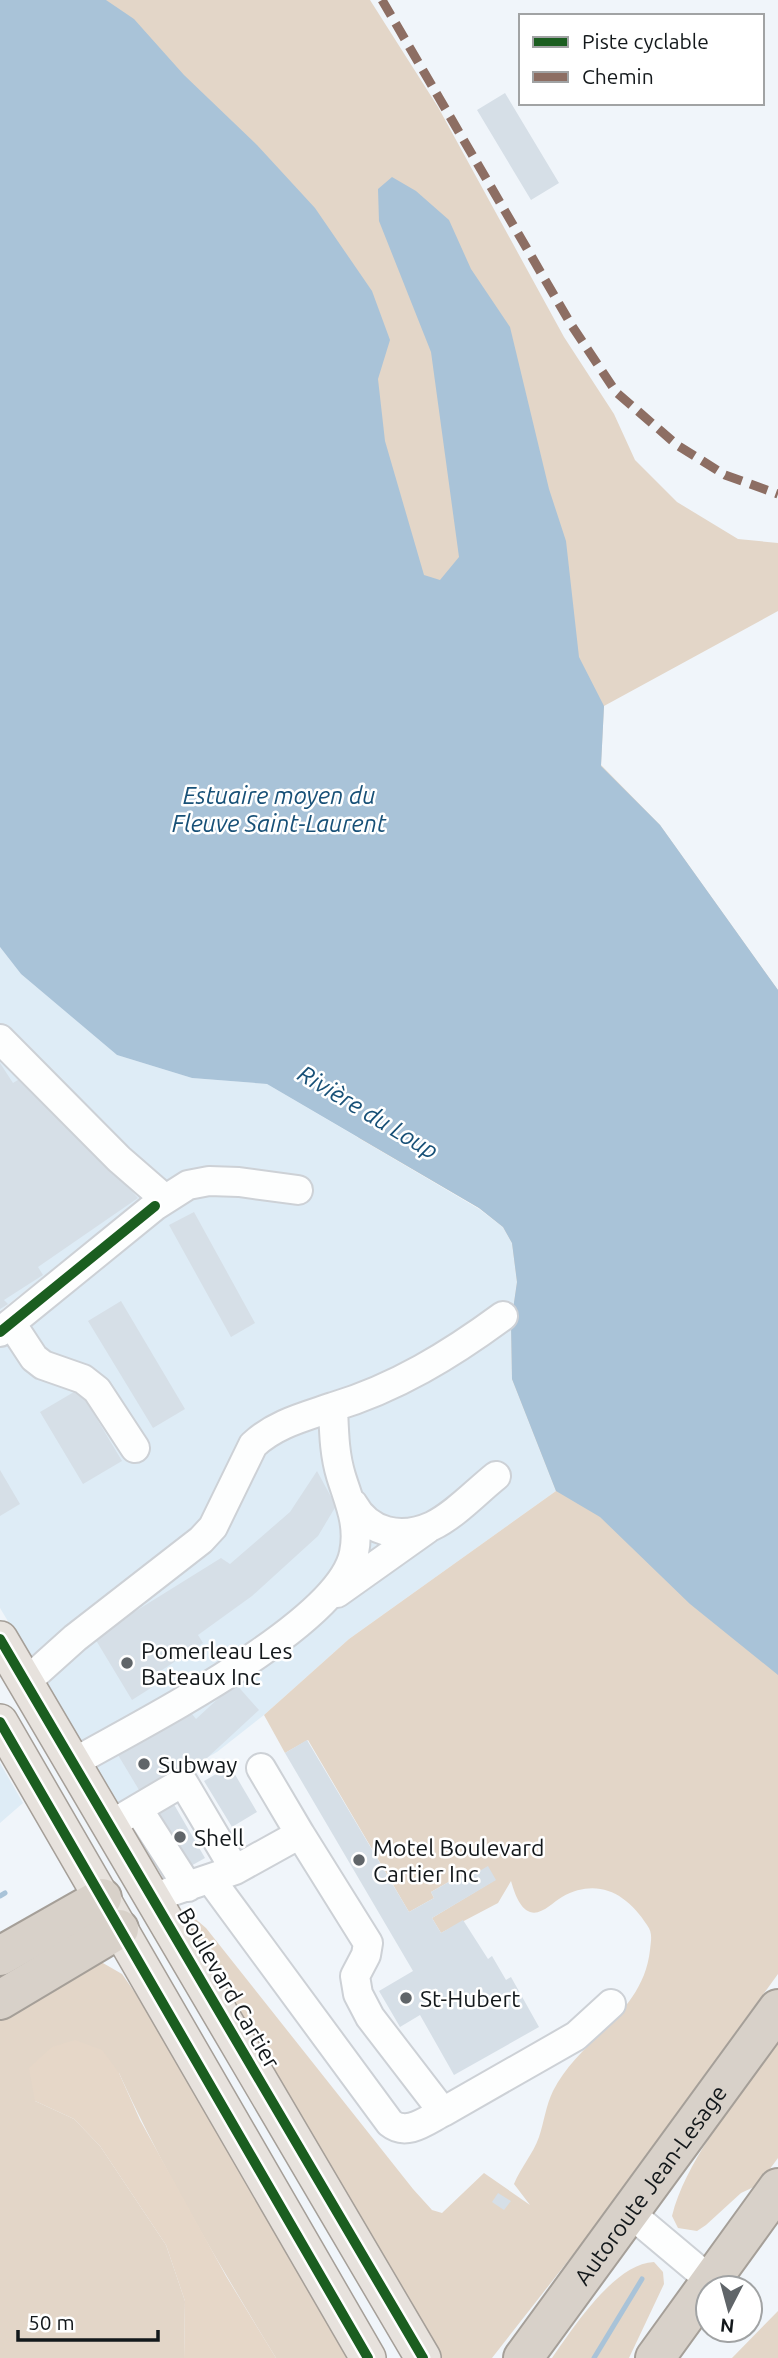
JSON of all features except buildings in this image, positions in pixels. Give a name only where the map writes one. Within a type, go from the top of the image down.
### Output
[{"type":"highway","points":[[0,1956],[111,1914]]},
{"type":"highway","points":[[0,2000],[111,1914]]},
{"type":"highway","name":"Autoroute Jean-Lesage","points":[[523,2358],[778,2009]]},
{"type":"highway","points":[[716,2274],[778,2188]]},
{"type":"highway","points":[[657,2358],[694,2304]]},
{"type":"highway","points":[[517,2358],[561,2305]]},
{"type":"main road","name":"Boulevard Cartier","points":[[0,1639],[73,1763],[124,1817],[150,1895],[423,2358]]},
{"type":"main road","points":[[0,1722],[368,2358]]},
{"type":"main road","points":[[111,1914],[150,1895]]},
{"type":"street","points":[[0,1039],[160,1202]]},
{"type":"street","points":[[135,1448],[97,1390],[83,1379],[43,1365],[5,1327],[160,1202],[188,1185],[209,1181],[298,1190]]},
{"type":"street","points":[[26,1682],[75,1638],[201,1540],[213,1527],[253,1445],[263,1435],[287,1422],[370,1396],[401,1382],[457,1350],[503,1316]]},
{"type":"street","points":[[333,1407],[335,1450],[341,1476],[362,1520],[374,1528],[404,1532],[432,1526]]},
{"type":"street","points":[[73,1763],[222,1676],[290,1630],[496,1476]]},
{"type":"street","points":[[322,1604],[346,1574],[354,1554],[353,1504]]},
{"type":"street","points":[[261,1768],[368,1944],[366,1955],[355,1976],[361,2001],[443,2112]]},
{"type":"street","points":[[211,1879],[183,1782],[124,1817],[211,1879],[390,2123],[400,2129],[407,2129],[443,2112],[576,2036],[611,2004]]},
{"type":"street","points":[[150,1895],[211,1879],[300,1834]]},
{"type":"street","points":[[630,2213],[703,2274]]},
{"type":"shaded area","points":[[0,0],[370,0],[438,107],[564,337],[614,414],[635,460],[677,502],[738,539],[778,543],[778,611],[604,706],[601,765],[660,825],[778,990],[778,1301]]},
{"type":"shaded area","points":[[0,947],[21,974],[117,1055],[192,1078],[267,1084],[479,1209],[503,1227],[512,1243],[517,1282],[511,1323],[512,1379],[556,1491],[349,1639],[264,1715],[217,1752],[120,1807],[0,1608],[0,1348],[63,1293],[144,1197],[0,1311]]},
{"type":"shaded area","points":[[329,1102],[778,1388],[778,1974],[582,2243],[492,2358],[439,2358],[183,1917],[192,1916],[206,1928],[413,2189],[432,2210],[442,2213],[484,2173],[530,2205],[514,2184],[536,2143],[553,2091],[565,2072],[636,1992],[645,1972],[650,1950],[649,1928],[621,1897],[599,1889],[575,1891],[534,1913],[526,1910],[520,1903],[511,1881],[498,1903],[441,1933],[432,1918],[495,1880],[464,1880],[461,1875],[431,1892],[434,1898],[409,1912],[308,1740],[285,1753],[264,1715],[349,1639],[556,1491],[512,1379],[511,1323],[517,1282],[512,1243],[503,1227],[479,1208],[359,1138]]},
{"type":"shaded area","points":[[0,1763],[23,1803],[0,1823]]},
{"type":"shaded area","points":[[96,1959],[122,1974],[174,2049],[355,2358],[276,2358],[174,2182],[119,2073],[35,2101],[74,2119],[100,2146],[166,2245],[185,2301],[184,2358],[0,2358],[0,2013]]},
{"type":"shaded area","points":[[75,2040],[102,2050],[119,2073],[140,2120],[226,2276],[276,2358],[184,2358],[185,2301],[166,2245],[100,2146],[74,2119],[35,2101],[29,2068],[52,2047]]},
{"type":"shaded area","points":[[778,2043],[778,2158],[758,2185],[741,2193],[706,2225],[697,2231],[678,2228],[672,2216],[690,2171],[717,2126]]},
{"type":"shaded area","points":[[654,2262],[663,2272],[664,2284],[629,2358],[552,2358],[583,2315],[610,2285],[639,2265]]},
{"type":"shaded area","points":[[778,2311],[778,2358],[732,2358],[746,2344],[764,2344],[764,2325]]},
{"type":"water","name":"Estuaire moyen du Fleuve Saint-Laurent","points":[[0,0],[106,0],[134,19],[184,75],[257,145],[315,208],[372,291],[390,340],[378,379],[385,441],[424,575],[440,580],[459,557],[431,352],[379,221],[378,189],[392,177],[416,191],[449,220],[471,269],[510,327],[549,489],[566,541],[579,657],[604,706],[601,766],[660,825],[778,990],[778,1675],[690,1604],[600,1517],[556,1491],[512,1379],[511,1323],[517,1282],[512,1243],[503,1227],[479,1208],[267,1084],[192,1078],[117,1055],[21,974],[0,947]]},
{"type":"waterway","points":[[0,1896],[5,1893]]},
{"type":"waterway","points":[[594,2358],[642,2279]]},
{"type":"marked path","points":[[382,0],[572,326],[616,392],[677,445],[725,475],[778,494]]},
{"type":"cycle path","points":[[0,1332],[155,1206]]},
{"type":"cycle path","points":[[0,1639],[423,2358]]},
{"type":"cycle path","points":[[0,1722],[368,2358]]},
{"type":"place","name":"Pomerleau Les Bateaux Inc","points":[[127,1663]]},
{"type":"place","name":"Subway","points":[[144,1764]]},
{"type":"place","name":"Shell","points":[[180,1837]]},
{"type":"place","name":"Motel Boulevard Cartier Inc","points":[[359,1860]]},
{"type":"place","name":"St-Hubert","points":[[406,1998]]},
{"type":"water label","name":"Rivière du Loup","points":[[368,1112]]}]
